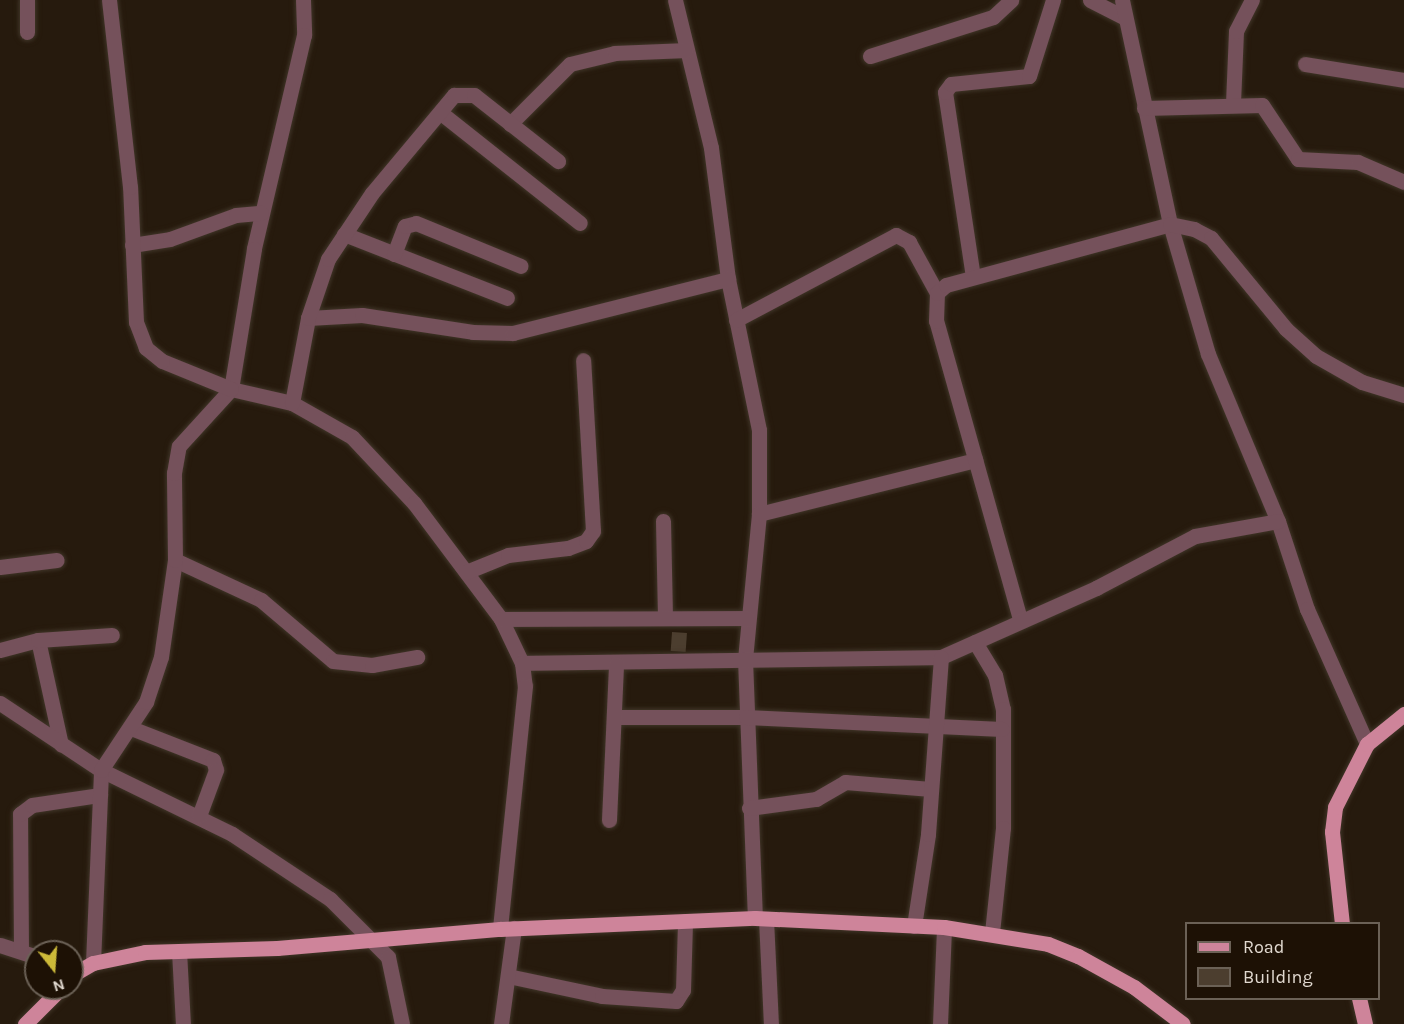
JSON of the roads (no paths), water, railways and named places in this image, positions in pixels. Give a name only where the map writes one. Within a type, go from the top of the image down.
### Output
[{"type":"main road","points":[[1342,922],[1332,832],[1347,777],[1368,744],[1404,714]]},
{"type":"main road","points":[[84,968],[93,963],[178,951],[378,942],[507,929],[761,919],[944,927],[992,932],[1078,956],[1134,987],[1183,1024]]},
{"type":"main road","points":[[25,1024],[49,1000]]},
{"type":"main road","points":[[1359,1000],[1365,1024]]},
{"type":"street","points":[[27,0],[27,32]]},
{"type":"street","points":[[109,0],[132,245],[136,322],[146,348],[162,361],[231,389],[292,403],[352,437],[378,459],[466,572],[501,619],[522,663],[524,725],[507,929],[508,976],[501,1024]]},
{"type":"street","points":[[93,963],[101,770],[131,728],[161,657],[175,561],[174,473],[179,446],[231,389],[261,213],[304,35],[303,0]]},
{"type":"street","points":[[675,0],[711,147],[728,279],[759,430],[759,514],[747,618],[746,717],[749,808],[771,1024]]},
{"type":"street","points":[[870,56],[993,17],[1011,0]]},
{"type":"street","points":[[973,277],[945,92],[951,84],[1029,76],[1053,0]]},
{"type":"street","points":[[1090,0],[1124,17]]},
{"type":"street","points":[[1122,0],[1170,224],[1208,354],[1278,521],[1307,609],[1368,744]]},
{"type":"street","points":[[1233,103],[1236,31],[1252,0]]},
{"type":"street","points":[[510,124],[570,64],[615,53],[686,50]]},
{"type":"street","points":[[1305,64],[1404,80]]},
{"type":"street","points":[[292,403],[308,318],[328,259],[344,234],[454,94],[467,91],[558,161]]},
{"type":"street","points":[[1144,108],[1233,103],[1262,105],[1298,159],[1358,162],[1404,182]]},
{"type":"street","points":[[441,113],[580,223]]},
{"type":"street","points":[[132,245],[170,239],[236,215],[261,213]]},
{"type":"street","points":[[394,254],[405,226],[416,223],[521,266]]},
{"type":"street","points":[[937,293],[973,277],[1170,224],[1211,238],[1286,330],[1316,356],[1362,382],[1404,395]]},
{"type":"street","points":[[344,234],[507,298]]},
{"type":"street","points":[[736,320],[896,235],[909,242],[937,293],[936,321],[1020,619]]},
{"type":"street","points":[[308,318],[362,315],[473,332],[513,333],[728,279]]},
{"type":"street","points":[[466,572],[508,555],[568,548],[586,541],[593,531],[583,360]]},
{"type":"street","points":[[759,514],[975,460]]},
{"type":"street","points":[[663,521],[665,616]]},
{"type":"street","points":[[522,663],[616,664],[745,659],[940,657],[1020,619],[1096,588],[1196,536],[1278,521]]},
{"type":"street","points":[[0,567],[57,560]]},
{"type":"street","points":[[175,561],[261,600],[333,661],[372,665],[417,657]]},
{"type":"street","points":[[501,619],[665,616],[747,618]]},
{"type":"street","points":[[0,650],[38,640],[112,635]]},
{"type":"street","points":[[38,640],[61,745]]},
{"type":"street","points":[[975,642],[1000,691],[1003,828],[992,932]]},
{"type":"street","points":[[914,926],[931,789],[940,657]]},
{"type":"street","points":[[609,820],[616,664]]},
{"type":"street","points":[[0,703],[101,770],[199,816],[283,866],[378,942],[392,972],[394,1005],[402,1024]]},
{"type":"street","points":[[614,717],[746,717],[1002,729]]},
{"type":"street","points":[[131,728],[213,760],[216,770],[199,816]]},
{"type":"street","points":[[749,808],[816,799],[845,782],[931,789]]},
{"type":"street","points":[[21,951],[20,814],[32,805],[100,795]]},
{"type":"street","points":[[508,976],[602,996],[676,1001],[683,990],[685,921]]},
{"type":"street","points":[[940,1024],[944,927]]},
{"type":"street","points":[[0,945],[24,952]]},
{"type":"street","points":[[178,951],[183,1024]]}]
